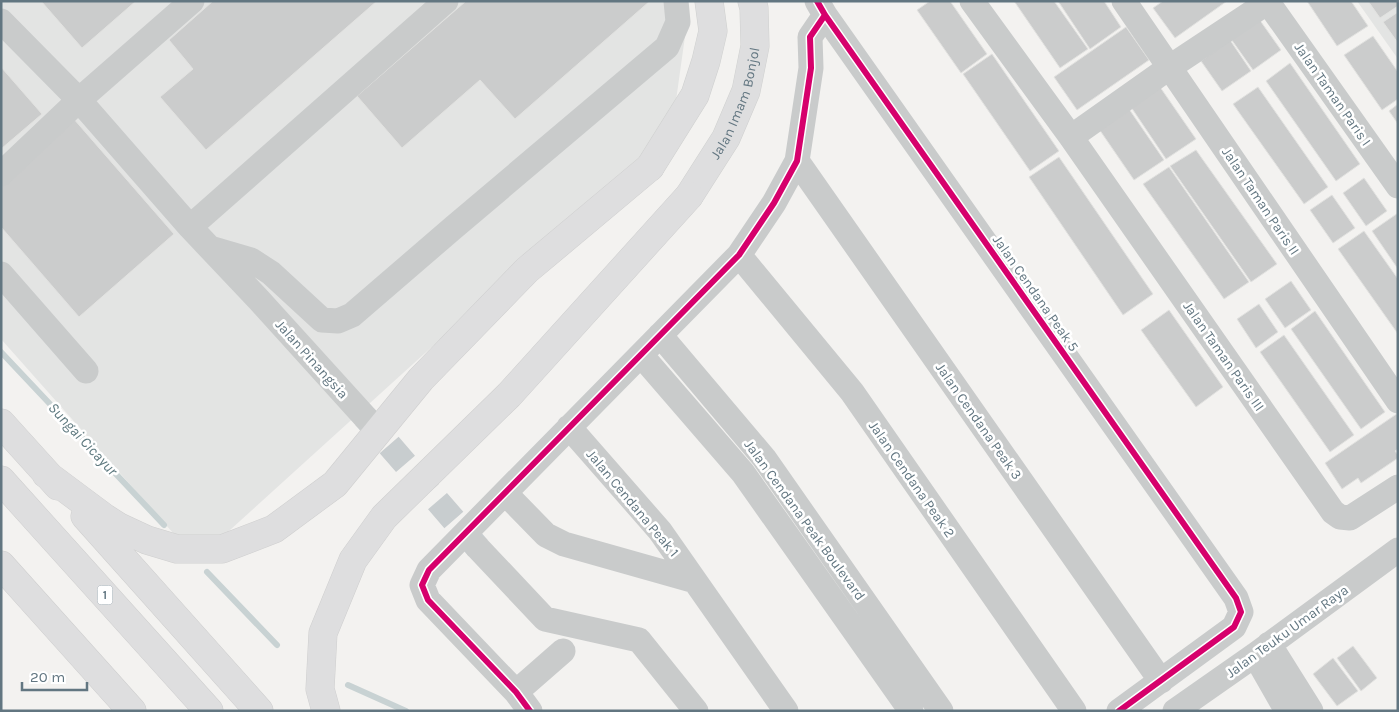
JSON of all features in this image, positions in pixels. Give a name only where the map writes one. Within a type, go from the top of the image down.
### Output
[{"type":"main road","points":[[46,474],[119,527],[147,540],[177,549],[222,549],[274,529],[336,484],[421,379],[527,270],[650,167],[695,95],[713,31],[709,1]]},
{"type":"main road","name":"Jalan Imam Bonjol","points":[[326,711],[320,689],[323,633],[354,560],[384,517],[509,395],[690,196],[726,138],[746,91],[755,46],[754,8],[752,1]]},
{"type":"main road","points":[[1,423],[259,711]]},
{"type":"main road","name":"1","points":[[1,480],[209,711]]},
{"type":"main road","points":[[1,565],[132,711]]},
{"type":"street","points":[[1,174],[79,100],[192,1]]},
{"type":"street","points":[[190,226],[446,1]]},
{"type":"street","points":[[210,248],[251,260],[271,273],[322,320],[338,321],[352,315],[667,48],[678,22],[676,1]]},
{"type":"street","name":"Jalan Taman Paris III","points":[[972,1],[1071,137],[1333,512],[1340,517],[1350,518],[1398,487]]},
{"type":"street","name":"Jalan Taman Paris II","points":[[1124,1],[1398,400]]},
{"type":"street","name":"Jalan Taman Paris I","points":[[1170,67],[1268,1],[1398,186]]},
{"type":"street","points":[[563,651],[523,701],[428,600],[422,585],[429,570],[739,255],[774,203],[797,161],[811,68],[810,37],[821,8]]},
{"type":"street","name":"Jalan Cendana Peak 5","points":[[821,8],[1236,598],[1241,612],[1234,627],[1161,680]]},
{"type":"street","name":"Jalan Pinangsia","points":[[1,21],[79,100],[190,226],[365,417]]},
{"type":"street","points":[[1071,137],[1170,67]]},
{"type":"street","name":"Jalan Cendana Peak 3","points":[[797,161],[1161,680]]},
{"type":"street","name":"Jalan Cendana Peak 2","points":[[739,255],[852,392],[1074,711]]},
{"type":"street","points":[[1,274],[86,371]]},
{"type":"street","name":"Jalan Cendana Peak Boulevard","points":[[660,336],[764,458],[941,711]]},
{"type":"street","name":"Jalan Cendana Peak Boulevard","points":[[641,355],[743,472],[911,711]]},
{"type":"street","name":"Jalan Cendana Peak 1","points":[[569,427],[660,531],[786,711]]},
{"type":"street","name":"Jalan Cendana Peak 1","points":[[506,493],[546,535],[564,544],[695,581]]},
{"type":"street","points":[[778,522],[798,508]]},
{"type":"street","points":[[478,548],[545,619],[639,640],[696,711]]},
{"type":"street","name":"Jalan Teuku Umar Raya","points":[[1175,711],[1398,550]]},
{"type":"street","points":[[841,611],[862,598]]},
{"type":"street","points":[[1262,650],[1287,711]]},
{"type":"street","points":[[1262,650],[1311,711]]},
{"type":"street","points":[[1119,711],[1161,680]]},
{"type":"shaded area","points":[[1,1],[682,1],[688,15],[672,129],[197,560],[1,339]]},
{"type":"shaded area","points":[[1357,1],[1398,1],[1398,59]]},
{"type":"building","points":[[41,1],[136,1],[82,48]]},
{"type":"building","points":[[213,1],[377,1],[206,150],[160,97],[193,69],[169,40]]},
{"type":"building","points":[[466,1],[650,1],[515,119],[480,80],[402,148],[357,96]]},
{"type":"building","points":[[930,1],[950,1],[987,54],[961,73],[917,10]]},
{"type":"building","points":[[1014,1],[1054,1],[1088,49],[1060,68]]},
{"type":"building","points":[[1058,1],[1104,1],[1121,27],[1090,49]]},
{"type":"building","points":[[1163,1],[1227,1],[1175,38],[1153,8]]},
{"type":"building","points":[[1307,1],[1351,1],[1368,26],[1337,46]]},
{"type":"building","points":[[1368,1],[1398,1],[1398,6],[1380,18]]},
{"type":"building","points":[[1398,12],[1398,43],[1383,22]]},
{"type":"building","points":[[1259,19],[1281,50],[1253,70],[1231,39]]},
{"type":"building","points":[[1126,27],[1149,60],[1077,110],[1054,77]]},
{"type":"building","points":[[1373,36],[1398,72],[1398,99],[1382,110],[1344,55]]},
{"type":"building","points":[[1230,40],[1251,71],[1222,91],[1201,61]]},
{"type":"building","points":[[992,54],[1059,151],[1030,171],[963,74]]},
{"type":"building","points":[[1290,63],[1360,164],[1336,181],[1266,81]]},
{"type":"building","points":[[1,67],[42,114],[1,149]]},
{"type":"building","points":[[1160,87],[1196,139],[1166,159],[1131,107]]},
{"type":"building","points":[[1258,87],[1328,187],[1304,204],[1233,104]]},
{"type":"building","points":[[1398,104],[1398,124],[1389,111]]},
{"type":"building","points":[[1129,109],[1164,160],[1134,180],[1099,129]]},
{"type":"building","points":[[73,118],[174,234],[79,317],[1,227],[1,180]]},
{"type":"building","points":[[1196,150],[1277,264],[1251,282],[1170,166]]},
{"type":"building","points":[[1059,157],[1153,294],[1123,315],[1029,177]]},
{"type":"building","points":[[1169,167],[1249,282],[1224,299],[1143,184]]},
{"type":"building","points":[[1364,178],[1387,211],[1366,226],[1343,193]]},
{"type":"building","points":[[1332,195],[1355,228],[1333,243],[1310,210]]},
{"type":"building","points":[[1398,213],[1398,269],[1372,231]]},
{"type":"building","points":[[1364,231],[1398,279],[1398,334],[1338,249]]},
{"type":"building","points":[[1291,281],[1311,310],[1285,328],[1265,299]]},
{"type":"building","points":[[1259,304],[1278,332],[1256,348],[1237,319]]},
{"type":"building","points":[[1169,310],[1223,387],[1196,407],[1141,330]]},
{"type":"building","points":[[1315,311],[1385,412],[1361,429],[1291,329]]},
{"type":"building","points":[[1284,335],[1354,435],[1330,452],[1260,352]]},
{"type":"building","points":[[1398,413],[1398,449],[1395,451],[1398,458],[1361,483],[1358,478],[1342,489],[1325,463]]},
{"type":"building","points":[[1353,646],[1377,678],[1361,691],[1337,658]]},
{"type":"building","points":[[1333,658],[1358,691],[1337,706],[1313,674]]},
{"type":"waterway","name":"Sungai Cicayur","points":[[1,352],[164,525]]},
{"type":"waterway","name":"Sungai Cicayur","points":[[207,572],[277,645]]},
{"type":"waterway","name":"Sungai Cicayur","points":[[348,685],[406,711]]},
{"type":"tunnel","points":[[365,417],[478,548]]},
{"type":"cycle path","points":[[817,1],[1236,598],[1241,612],[1234,627],[1119,711]]},
{"type":"cycle path","points":[[530,711],[516,692],[428,600],[422,585],[429,570],[739,255],[774,203],[797,161],[811,68],[810,37],[825,15]]}]
